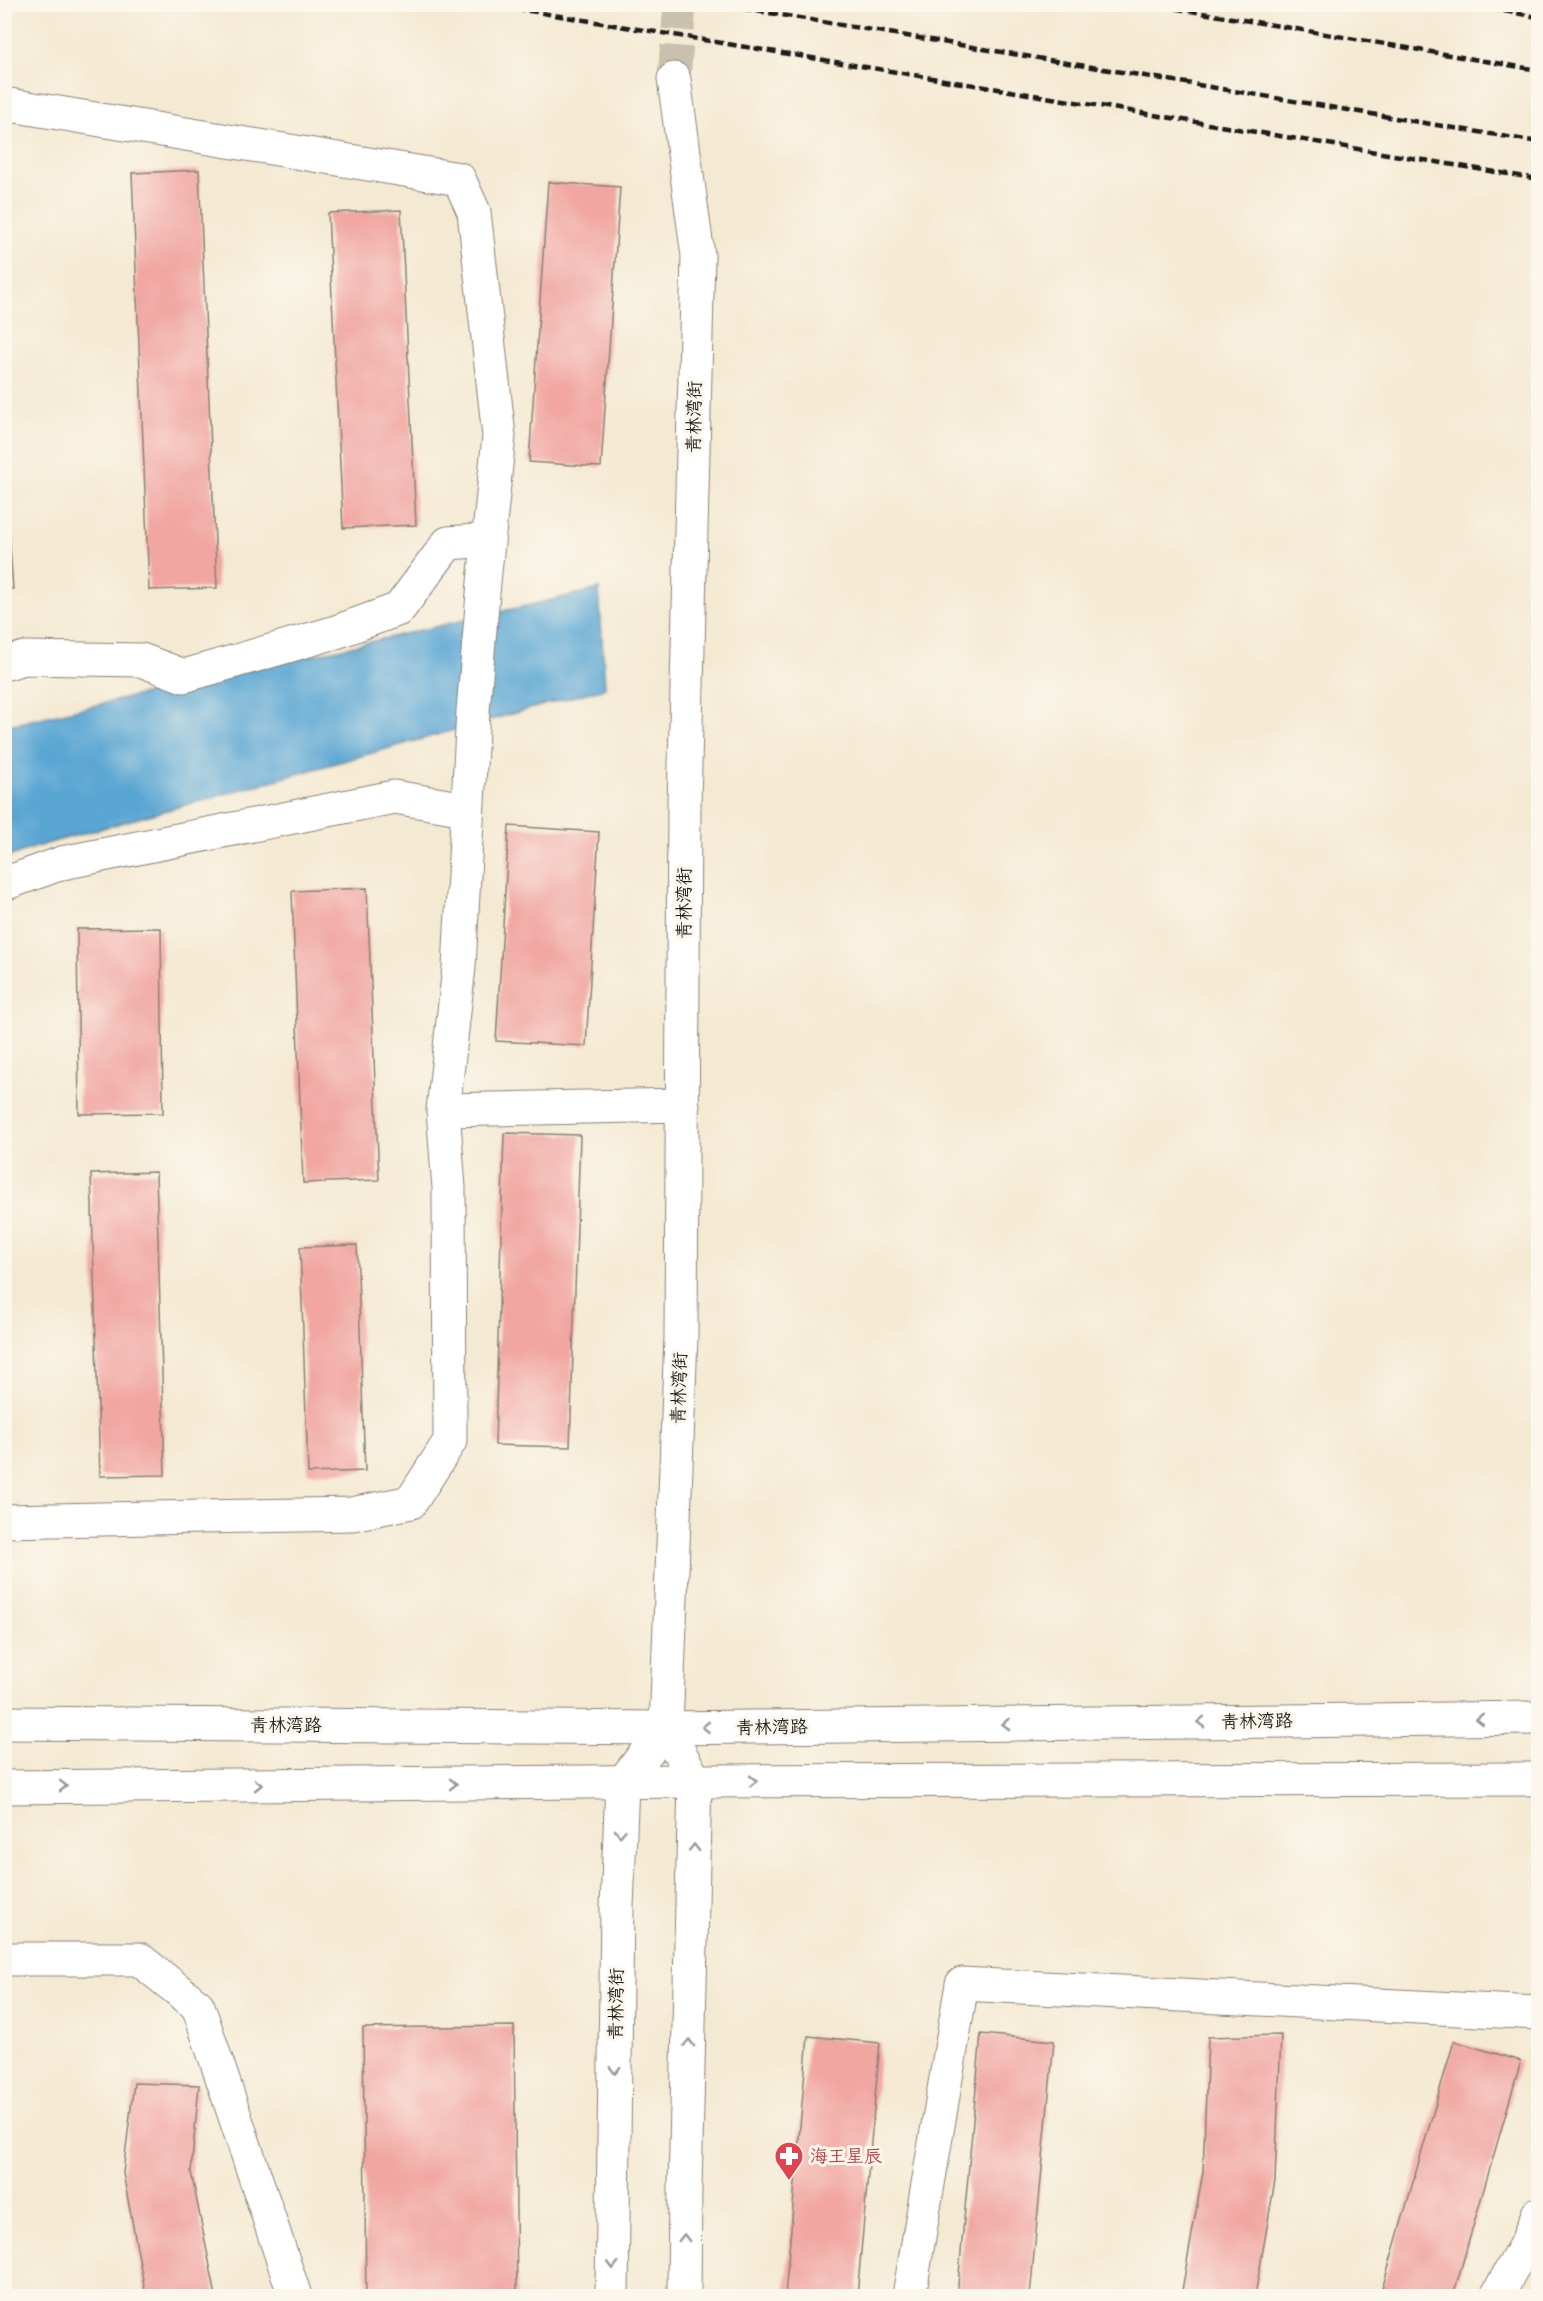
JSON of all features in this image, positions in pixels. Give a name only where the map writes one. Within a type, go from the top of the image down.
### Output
[{"type":"main road","name":"青林湾街","points":[[666,1728],[681,1337],[684,804],[698,256],[674,79]]},
{"type":"main road","points":[[4,105],[459,179],[474,212],[499,436],[473,711],[459,968],[443,1110],[448,1188],[450,1441],[411,1502],[352,1514],[4,1521]]},
{"type":"main road","points":[[4,664],[24,658],[141,660],[184,676],[336,632],[399,609],[448,543],[488,540]]},
{"type":"main road","points":[[4,884],[62,863],[394,797],[466,809]]},
{"type":"main road","points":[[443,1110],[683,1105]]},
{"type":"main road","name":"青林湾路","points":[[4,1723],[666,1728],[1539,1718]]},
{"type":"main road","points":[[622,1783],[666,1728],[695,1781],[684,2296]]},
{"type":"main road","points":[[4,1787],[695,1781],[1539,1779]]},
{"type":"main road","name":"青林湾街","points":[[612,2296],[617,1907],[622,1783]]},
{"type":"main road","points":[[4,1959],[139,1959],[198,2006],[295,2296]]},
{"type":"main road","points":[[909,2296],[962,1984],[1539,2013]]},
{"type":"main road","points":[[1497,2296],[1527,2242],[1539,2214]]},
{"type":"water","points":[[599,589],[605,688],[42,845],[5,858],[5,726]]},
{"type":"building","points":[[199,170],[217,588],[149,590],[132,173]]},
{"type":"building","points":[[548,182],[620,187],[601,467],[529,462]]},
{"type":"building","points":[[401,210],[416,525],[343,528],[328,213]]},
{"type":"building","points":[[4,488],[6,488],[13,589],[4,589]]},
{"type":"building","points":[[509,826],[599,832],[586,1046],[496,1041]]},
{"type":"building","points":[[367,888],[379,1180],[303,1183],[292,891]]},
{"type":"building","points":[[161,928],[163,1113],[79,1114],[77,929]]},
{"type":"building","points":[[504,1133],[580,1135],[570,1447],[495,1445]]},
{"type":"building","points":[[156,1172],[165,1475],[100,1476],[91,1174]]},
{"type":"building","points":[[357,1245],[365,1471],[308,1473],[300,1247]]},
{"type":"building","points":[[514,2026],[517,2296],[366,2296],[363,2028]]},
{"type":"building","points":[[981,2034],[1054,2041],[1030,2296],[957,2296]]},
{"type":"building","points":[[1281,2035],[1275,2181],[1255,2296],[1181,2296],[1203,2172],[1208,2037]]},
{"type":"building","points":[[808,2036],[880,2043],[857,2296],[785,2296]]},
{"type":"building","points":[[1454,2041],[1521,2061],[1453,2296],[1380,2296]]},
{"type":"building","points":[[134,2083],[199,2085],[191,2172],[216,2296],[146,2296],[123,2173]]},
{"type":"tunnel","points":[[674,79],[680,4]]},
{"type":"railway","points":[[488,4],[1538,179]]},
{"type":"railway","points":[[716,4],[1538,142]]},
{"type":"railway","points":[[1149,4],[1538,70]]},
{"type":"railway","points":[[1464,4],[1538,17]]},
{"type":"place","name":"海王星辰","points":[[789,2182]]}]
